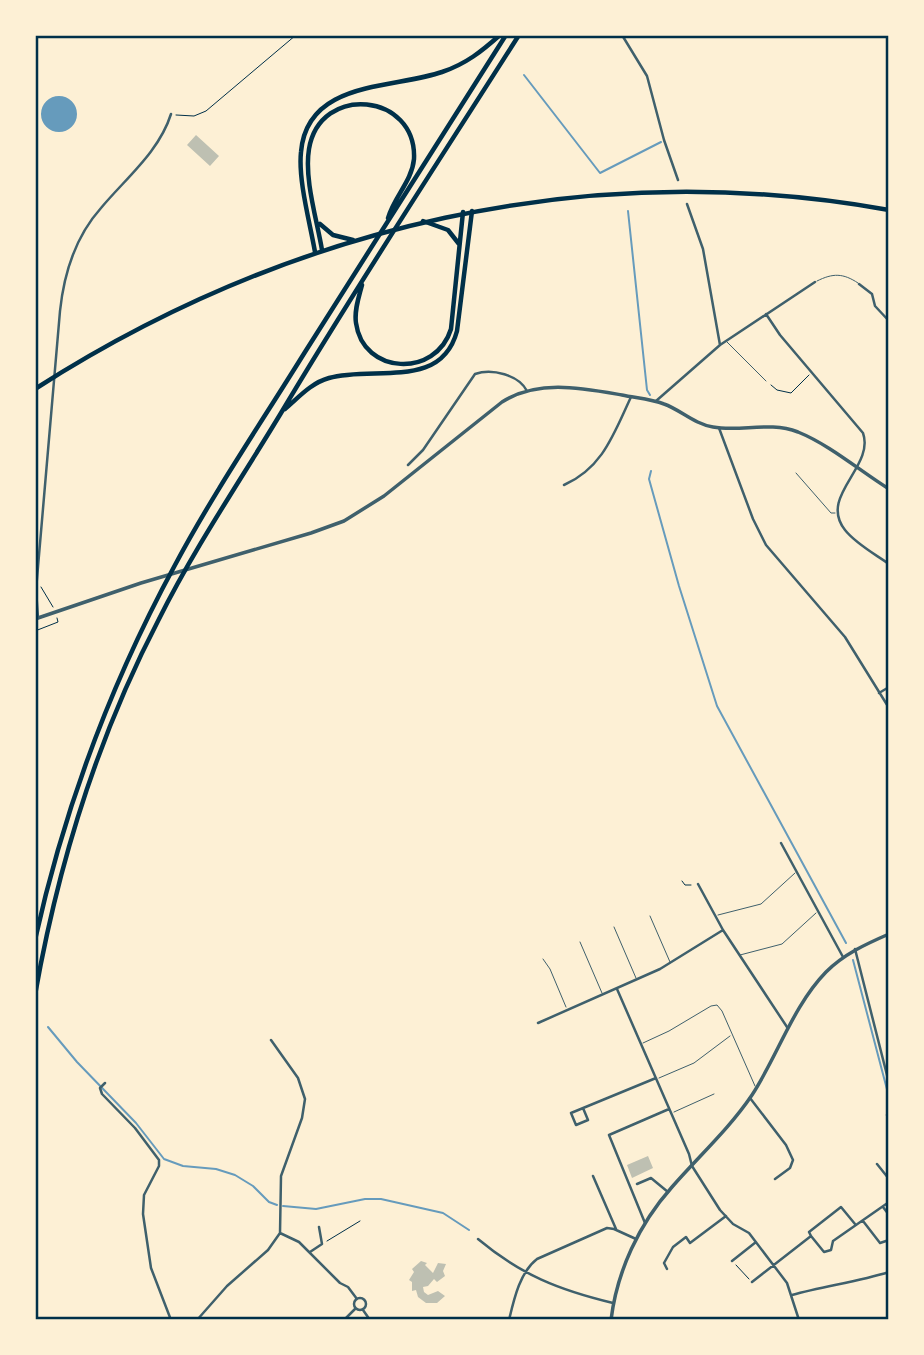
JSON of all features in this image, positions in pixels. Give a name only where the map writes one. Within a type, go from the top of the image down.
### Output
[{"type":"main road","points":[[315,252],[300,158],[303,139],[313,120],[330,103],[351,92],[428,76],[459,66],[500,35]]},
{"type":"main road","points":[[35,940],[50,876],[80,777],[112,695],[148,616],[220,487],[506,35]]},
{"type":"main road","points":[[35,995],[52,911],[87,791],[117,710],[157,621],[178,582],[363,280],[519,35]]},
{"type":"main road","points":[[322,250],[308,164],[312,138],[317,127],[330,114],[349,104],[364,103],[380,107],[396,116],[412,142],[414,158],[411,172],[393,204],[387,223]]},
{"type":"main road","points":[[35,389],[179,308],[250,277],[365,236],[463,212],[582,197],[702,191],[799,197],[889,210]]},
{"type":"main road","points":[[280,415],[311,387],[329,378],[353,373],[411,372],[428,367],[446,353],[453,344],[457,331],[472,211]]},
{"type":"main road","points":[[363,280],[355,316],[357,330],[372,353],[398,365],[417,363],[437,352],[449,333],[463,212]]},
{"type":"main road","points":[[423,221],[448,230],[460,248]]},
{"type":"main road","points":[[317,222],[331,234],[353,240]]},
{"type":"street","points":[[622,35],[648,79],[678,180]]},
{"type":"street","points":[[170,114],[154,148],[85,229],[65,277],[37,579],[37,618],[141,583],[311,533],[354,516],[384,496],[497,405],[509,397],[526,392],[561,387],[631,397],[656,401],[704,425],[719,428],[763,426],[790,430],[810,439],[889,489]]},
{"type":"street","points":[[687,204],[703,249],[720,345]]},
{"type":"street","points":[[656,401],[725,340],[815,282]]},
{"type":"street","points":[[859,284],[872,293],[875,306],[889,321]]},
{"type":"street","points":[[766,314],[780,335],[864,436],[864,447],[841,495],[838,513],[847,533],[889,564]]},
{"type":"street","points":[[408,465],[423,450],[475,374],[485,372],[513,377],[520,380],[526,392]]},
{"type":"street","points":[[564,485],[582,476],[598,461],[631,397]]},
{"type":"street","points":[[719,428],[753,519],[766,545],[842,633],[889,708]]},
{"type":"street","points":[[879,693],[889,687]]},
{"type":"street","points":[[781,843],[842,957]]},
{"type":"street","points":[[698,884],[723,930],[789,1030]]},
{"type":"street","points":[[538,1023],[670,964],[723,930]]},
{"type":"street","points":[[611,1320],[625,1265],[645,1223],[668,1192],[719,1137],[750,1098],[811,990],[842,957],[889,934]]},
{"type":"street","points":[[855,949],[889,1083]]},
{"type":"street","points":[[617,989],[692,1166],[726,1216],[733,1224],[748,1232],[788,1285],[799,1320]]},
{"type":"street","points":[[197,1320],[229,1283],[268,1250],[280,1233],[281,1176],[302,1118],[305,1101],[298,1078],[271,1040]]},
{"type":"street","points":[[583,1108],[588,1120],[576,1125],[571,1113],[583,1108],[656,1078]]},
{"type":"street","points":[[102,1085],[102,1094],[135,1128],[160,1161],[144,1193],[143,1210],[151,1268],[171,1320]]},
{"type":"street","points":[[750,1098],[786,1146],[793,1160],[790,1168],[775,1179]]},
{"type":"street","points":[[645,1223],[609,1135],[670,1111]]},
{"type":"street","points":[[877,1164],[889,1179]]},
{"type":"street","points":[[593,1176],[616,1229]]},
{"type":"street","points":[[637,1184],[651,1178],[668,1192]]},
{"type":"street","points":[[855,1224],[841,1207],[809,1233],[824,1252],[831,1250],[833,1241],[889,1202]]},
{"type":"street","points":[[883,1207],[889,1215]]},
{"type":"street","points":[[667,1269],[664,1263],[673,1247],[686,1237],[690,1242],[726,1216]]},
{"type":"street","points":[[863,1221],[880,1243],[889,1240]]},
{"type":"street","points":[[310,1252],[322,1244],[319,1227]]},
{"type":"street","points":[[509,1320],[526,1273],[532,1263],[542,1256],[604,1228],[616,1229],[636,1239]]},
{"type":"street","points":[[280,1233],[296,1240],[349,1289],[356,1299],[365,1301],[363,1310]]},
{"type":"street","points":[[752,1282],[811,1236]]},
{"type":"street","points":[[478,1239],[501,1258],[526,1273],[564,1290],[614,1303]]},
{"type":"street","points":[[732,1261],[756,1242]]},
{"type":"street","points":[[792,1295],[889,1272]]},
{"type":"street","points":[[355,1309],[353,1303],[356,1299]]},
{"type":"street","points":[[355,1309],[363,1310],[370,1320]]},
{"type":"street","points":[[344,1320],[355,1309]]},
{"type":"lane","points":[[815,282],[839,274],[859,284]]},
{"type":"lane","points":[[725,340],[766,380]]},
{"type":"lane","points":[[796,473],[831,513],[838,513]]},
{"type":"lane","points":[[715,916],[759,905],[796,872]]},
{"type":"lane","points":[[739,955],[785,943],[818,912]]},
{"type":"lane","points":[[650,916],[670,964]]},
{"type":"lane","points":[[614,927],[637,980]]},
{"type":"lane","points":[[580,942],[603,995]]},
{"type":"lane","points":[[543,959],[567,1010]]},
{"type":"lane","points":[[641,1044],[716,1005],[721,1009],[756,1088]]},
{"type":"lane","points":[[656,1078],[694,1063],[732,1035]]},
{"type":"lane","points":[[670,1111],[713,1094]]},
{"type":"path","points":[[170,114],[194,116],[206,111],[296,35]]},
{"type":"path","points":[[766,380],[776,390],[791,393],[812,372]]},
{"type":"path","points":[[35,631],[58,622],[37,579]]},
{"type":"path","points":[[682,880],[685,885],[698,884]]},
{"type":"path","points":[[322,1244],[360,1221]]},
{"type":"path","points":[[732,1261],[746,1279],[752,1282]]},
{"type":"water","points":[[59,96],[72,101],[77,114],[72,127],[59,132],[46,127],[41,114],[46,101]]},
{"type":"building","points":[[196,135],[219,156],[210,166],[187,145]]},
{"type":"building","points":[[648,1156],[653,1168],[632,1178],[627,1165]]},
{"type":"building","points":[[421,1261],[427,1263],[425,1265],[433,1273],[438,1263],[446,1264],[443,1271],[445,1276],[437,1282],[434,1279],[428,1286],[423,1287],[428,1295],[438,1291],[445,1296],[437,1303],[426,1303],[418,1297],[416,1290],[412,1291],[412,1282],[409,1280],[414,1272],[412,1269]]},
{"type":"waterway","points":[[524,75],[600,173],[661,142]]},
{"type":"waterway","points":[[628,211],[647,390],[650,395]]},
{"type":"waterway","points":[[651,471],[649,479],[679,586],[717,706],[846,943]]},
{"type":"waterway","points":[[853,960],[889,1097]]},
{"type":"waterway","points":[[48,1027],[77,1062],[136,1123],[164,1159],[183,1166],[216,1169],[235,1175],[253,1186],[269,1202],[277,1205]]},
{"type":"waterway","points":[[283,1206],[316,1209],[365,1199],[381,1199],[443,1213],[469,1230]]}]
